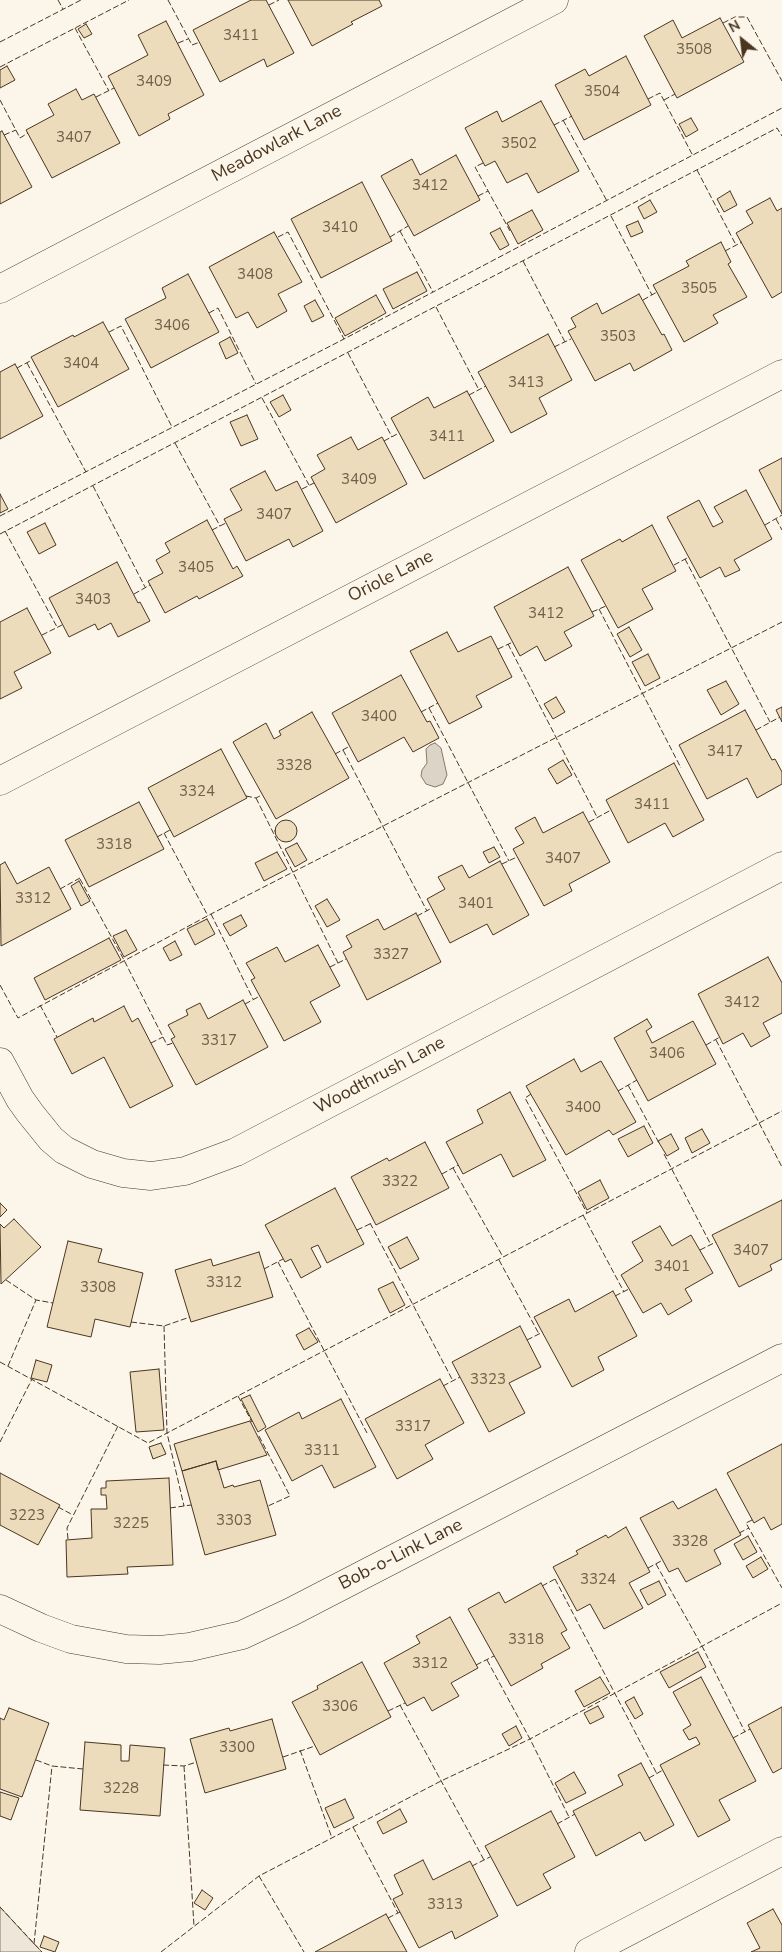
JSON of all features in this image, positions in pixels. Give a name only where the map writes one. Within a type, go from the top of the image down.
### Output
[{"type":"street","name":"Meadowlark Lane","points":[[0,288],[554,0]]},
{"type":"street","name":"Oriole Lane","points":[[0,781],[782,374]]},
{"type":"street","name":"Woodthrush Lane","points":[[0,1062],[20,1099],[30,1113],[51,1139],[64,1150],[92,1164],[123,1173],[151,1176],[185,1171],[236,1152],[782,866]]},
{"type":"street","name":"Bob-o-Link Lane","points":[[0,1609],[41,1628],[71,1639],[126,1649],[159,1650],[190,1647],[242,1635],[299,1608],[782,1358]]},
{"type":"street","points":[[589,1952],[782,1851]]},
{"type":"shaded area","points":[[435,743],[441,748],[447,775],[443,784],[435,787],[426,784],[421,776],[422,770],[427,763],[426,749]]},
{"type":"shaded area","points":[[0,1907],[34,1944],[42,1952],[0,1952]]},
{"type":"building","points":[[251,0],[266,0],[294,53],[267,67],[264,59],[220,82],[193,30]]},
{"type":"building","points":[[288,0],[379,0],[382,6],[312,46]]},
{"type":"building","points":[[720,18],[744,62],[677,98],[644,36],[673,20],[682,38]]},
{"type":"building","points":[[166,21],[204,95],[168,114],[170,119],[139,136],[108,76],[148,55],[138,35]]},
{"type":"building","points":[[86,24],[92,34],[84,38],[78,29]]},
{"type":"building","points":[[626,56],[651,105],[584,140],[555,85],[585,69],[589,76]]},
{"type":"building","points":[[7,66],[15,80],[0,88],[0,70]]},
{"type":"building","points":[[76,89],[82,100],[94,94],[120,143],[52,178],[26,130],[54,115],[48,104]]},
{"type":"building","points":[[541,101],[579,171],[538,193],[527,173],[507,183],[495,161],[485,166],[465,128],[497,111],[502,122]]},
{"type":"building","points":[[691,118],[698,130],[686,137],[679,124]]},
{"type":"building","points":[[2,131],[32,187],[0,204],[0,132]]},
{"type":"building","points":[[456,155],[480,200],[414,236],[381,176],[412,159],[420,175]]},
{"type":"building","points":[[362,182],[392,241],[321,278],[291,219]]},
{"type":"building","points":[[730,191],[737,205],[724,212],[717,199]]},
{"type":"building","points":[[770,198],[777,211],[782,208],[782,292],[772,298],[736,233],[753,223],[746,211]]},
{"type":"building","points":[[650,200],[657,212],[644,219],[638,207]]},
{"type":"building","points":[[532,210],[543,230],[518,244],[507,223]]},
{"type":"building","points":[[638,221],[643,232],[631,237],[626,226]]},
{"type":"building","points":[[500,228],[509,245],[500,250],[490,233]]},
{"type":"building","points":[[274,232],[302,282],[278,294],[287,311],[257,328],[248,312],[236,318],[209,267]]},
{"type":"building","points":[[721,242],[731,262],[728,264],[747,297],[713,315],[718,323],[684,342],[653,285],[689,266],[686,261]]},
{"type":"building","points":[[417,272],[427,291],[393,309],[383,289]]},
{"type":"building","points":[[188,274],[219,332],[151,368],[125,319],[166,298],[162,288]]},
{"type":"building","points":[[639,294],[672,350],[634,371],[630,363],[595,381],[568,331],[576,327],[571,318],[597,303],[602,314]]},
{"type":"building","points":[[376,295],[386,313],[345,336],[335,318]]},
{"type":"building","points":[[315,300],[324,316],[312,322],[304,306]]},
{"type":"building","points":[[103,322],[129,369],[58,407],[31,357]]},
{"type":"building","points":[[548,334],[572,380],[539,398],[547,414],[511,433],[478,372]]},
{"type":"building","points":[[230,337],[238,353],[226,359],[219,343]]},
{"type":"building","points":[[15,364],[43,416],[0,439],[0,372]]},
{"type":"building","points":[[467,391],[494,441],[424,479],[391,418],[428,397],[434,408]]},
{"type":"building","points":[[283,395],[291,410],[279,417],[270,402]]},
{"type":"building","points":[[247,415],[258,439],[241,446],[230,422]]},
{"type":"building","points":[[351,437],[358,450],[382,437],[407,484],[336,523],[311,477],[325,469],[317,455]]},
{"type":"building","points":[[782,458],[782,514],[759,470]]},
{"type":"building","points":[[265,471],[276,491],[297,481],[323,531],[293,547],[289,539],[246,561],[224,519],[242,510],[230,489]]},
{"type":"building","points":[[746,490],[772,539],[734,560],[740,570],[725,577],[720,567],[700,578],[667,517],[699,500],[713,527],[723,522],[714,507]]},
{"type":"building","points":[[0,494],[8,509],[0,513]]},
{"type":"building","points":[[207,520],[233,569],[237,566],[243,576],[199,599],[197,596],[165,613],[148,581],[163,573],[156,560],[170,552],[165,543]]},
{"type":"building","points":[[45,523],[56,545],[39,554],[27,532]]},
{"type":"building","points":[[652,525],[676,571],[642,589],[653,609],[618,628],[581,560],[620,539],[622,542]]},
{"type":"building","points":[[117,562],[138,603],[140,602],[150,621],[118,637],[111,623],[98,630],[95,624],[69,637],[49,598]]},
{"type":"building","points":[[568,567],[594,616],[564,632],[572,646],[545,661],[537,646],[520,656],[494,607]]},
{"type":"building","points":[[27,608],[51,653],[14,672],[22,688],[0,699],[0,622]]},
{"type":"building","points":[[629,627],[642,650],[630,657],[617,634]]},
{"type":"building","points":[[447,632],[458,652],[491,636],[512,677],[476,696],[482,707],[449,724],[410,651]]},
{"type":"building","points":[[648,654],[660,678],[645,686],[632,662]]},
{"type":"building","points":[[401,675],[427,722],[430,721],[439,738],[413,752],[404,737],[358,762],[332,713]]},
{"type":"building","points":[[726,681],[739,704],[721,715],[707,690]]},
{"type":"building","points":[[556,697],[565,712],[553,719],[544,704]]},
{"type":"building","points":[[782,707],[782,722],[776,710]]},
{"type":"building","points":[[745,710],[772,760],[775,759],[782,772],[782,784],[757,798],[747,778],[707,799],[679,745]]},
{"type":"building","points":[[312,712],[349,778],[276,819],[233,742],[266,723],[274,739],[281,735],[279,731]]},
{"type":"building","points":[[221,749],[247,798],[174,837],[148,788]]},
{"type":"building","points":[[563,760],[572,775],[557,784],[548,769]]},
{"type":"building","points":[[674,763],[704,820],[673,837],[665,823],[628,843],[606,800]]},
{"type":"building","points":[[139,802],[164,849],[89,887],[65,840]]},
{"type":"building","points":[[583,812],[610,862],[569,884],[572,891],[544,906],[513,849],[524,843],[515,828],[535,817],[543,833]]},
{"type":"building","points":[[286,820],[294,823],[297,831],[294,839],[286,842],[278,839],[275,831],[278,823]]},
{"type":"building","points":[[297,843],[307,860],[295,867],[285,849]]},
{"type":"building","points":[[494,847],[500,857],[489,863],[483,852]]},
{"type":"building","points":[[277,852],[287,869],[264,881],[255,863]]},
{"type":"building","points":[[500,861],[529,915],[493,935],[487,924],[450,943],[427,899],[445,889],[438,877],[462,865],[469,878]]},
{"type":"building","points":[[5,862],[17,884],[49,867],[71,909],[1,946],[0,865]]},
{"type":"building","points":[[79,881],[90,901],[81,906],[71,886]]},
{"type":"building","points":[[327,899],[340,920],[327,927],[315,906]]},
{"type":"building","points":[[416,913],[441,962],[367,1000],[343,952],[352,947],[346,936],[378,919],[384,930]]},
{"type":"building","points":[[241,915],[247,926],[230,936],[223,924]]},
{"type":"building","points":[[207,919],[215,934],[195,945],[187,929]]},
{"type":"building","points":[[126,930],[137,950],[124,957],[113,936]]},
{"type":"building","points":[[109,938],[121,960],[45,1000],[34,978]]},
{"type":"building","points":[[175,941],[182,955],[170,961],[163,948]]},
{"type":"building","points":[[318,945],[340,986],[310,1002],[321,1022],[284,1041],[251,980],[255,978],[246,963],[277,947],[285,962]]},
{"type":"building","points":[[768,957],[782,983],[782,1013],[763,1023],[770,1036],[751,1047],[743,1033],[723,1044],[698,994]]},
{"type":"building","points":[[243,1000],[268,1047],[196,1085],[171,1039],[175,1037],[168,1025],[188,1015],[186,1010],[200,1003],[208,1019]]},
{"type":"building","points":[[124,1006],[132,1022],[138,1018],[173,1086],[130,1108],[104,1057],[72,1074],[54,1039],[93,1018],[94,1022]]},
{"type":"building","points":[[647,1019],[652,1027],[646,1031],[652,1043],[693,1021],[716,1064],[648,1101],[614,1038]]},
{"type":"building","points":[[574,1059],[581,1072],[601,1061],[636,1122],[613,1135],[609,1130],[566,1155],[526,1086]]},
{"type":"building","points":[[510,1092],[546,1160],[513,1177],[501,1154],[463,1174],[446,1142],[483,1123],[477,1110]]},
{"type":"building","points":[[644,1126],[653,1143],[628,1157],[618,1139]]},
{"type":"building","points":[[702,1129],[710,1143],[692,1153],[685,1138]]},
{"type":"building","points":[[671,1134],[679,1149],[667,1156],[658,1141]]},
{"type":"building","points":[[425,1142],[449,1188],[376,1225],[351,1177],[387,1158],[389,1161]]},
{"type":"building","points":[[600,1180],[609,1198],[587,1210],[578,1192]]},
{"type":"building","points":[[335,1188],[364,1244],[327,1263],[318,1245],[311,1248],[321,1267],[301,1278],[291,1259],[285,1262],[265,1225]]},
{"type":"building","points":[[782,1200],[782,1259],[770,1265],[772,1270],[739,1287],[712,1235]]},
{"type":"building","points":[[0,1203],[7,1210],[0,1217]]},
{"type":"building","points":[[14,1219],[41,1247],[1,1284],[0,1224],[4,1228]]},
{"type":"building","points":[[660,1226],[672,1246],[691,1235],[713,1273],[685,1289],[692,1301],[668,1315],[661,1303],[643,1313],[621,1275],[643,1261],[632,1242]]},
{"type":"building","points":[[407,1237],[419,1259],[400,1269],[388,1247]]},
{"type":"building","points":[[68,1241],[102,1249],[98,1262],[143,1273],[130,1327],[95,1319],[91,1337],[47,1327]]},
{"type":"building","points":[[259,1252],[273,1297],[191,1322],[175,1270],[211,1259],[213,1266]]},
{"type":"building","points":[[393,1282],[405,1305],[390,1313],[378,1289]]},
{"type":"building","points":[[613,1291],[637,1336],[598,1357],[604,1370],[572,1387],[534,1317],[569,1299],[575,1312]]},
{"type":"building","points":[[520,1326],[541,1367],[509,1383],[525,1413],[489,1432],[452,1362]]},
{"type":"building","points":[[309,1328],[318,1342],[304,1350],[296,1335]]},
{"type":"building","points":[[36,1360],[52,1365],[47,1382],[31,1378]]},
{"type":"building","points":[[159,1369],[164,1430],[136,1432],[130,1372]]},
{"type":"building","points":[[440,1379],[464,1423],[425,1445],[433,1459],[397,1479],[365,1419]]},
{"type":"building","points":[[250,1395],[266,1427],[258,1432],[241,1399]]},
{"type":"building","points":[[341,1399],[376,1467],[334,1488],[322,1465],[292,1481],[265,1430],[299,1412],[302,1419]]},
{"type":"building","points":[[250,1421],[267,1455],[218,1470],[216,1461],[182,1471],[174,1444]]},
{"type":"building","points":[[161,1443],[166,1454],[153,1459],[149,1447]]},
{"type":"building","points":[[782,1444],[782,1524],[771,1530],[764,1517],[754,1523],[727,1473]]},
{"type":"building","points":[[216,1461],[224,1488],[260,1480],[276,1535],[205,1555],[182,1471]]},
{"type":"building","points":[[0,1473],[60,1505],[38,1545],[0,1525]]},
{"type":"building","points":[[169,1478],[173,1565],[127,1567],[128,1574],[67,1577],[66,1540],[92,1538],[91,1509],[107,1509],[106,1495],[101,1495],[101,1488],[106,1488],[106,1481]]},
{"type":"building","points":[[716,1489],[741,1535],[714,1550],[721,1564],[686,1582],[678,1568],[669,1572],[640,1518],[673,1501],[678,1509]]},
{"type":"building","points":[[626,1527],[650,1572],[629,1583],[643,1608],[604,1629],[590,1604],[577,1611],[553,1567],[578,1554],[576,1551],[606,1535],[608,1538]]},
{"type":"building","points":[[748,1536],[757,1552],[743,1560],[734,1544]]},
{"type":"building","points":[[761,1557],[768,1569],[753,1578],[746,1566]]},
{"type":"building","points":[[659,1581],[666,1595],[648,1605],[640,1590]]},
{"type":"building","points":[[541,1583],[567,1630],[561,1633],[570,1648],[541,1664],[543,1668],[511,1686],[468,1609],[499,1592],[505,1603]]},
{"type":"building","points":[[450,1617],[478,1668],[451,1683],[459,1696],[432,1711],[424,1697],[407,1706],[384,1663],[420,1643],[416,1636]]},
{"type":"building","points":[[698,1652],[706,1667],[669,1688],[660,1672]]},
{"type":"building","points":[[362,1662],[391,1717],[320,1755],[292,1702],[318,1689],[317,1686]]},
{"type":"building","points":[[600,1677],[610,1693],[584,1707],[575,1691]]},
{"type":"building","points":[[701,1677],[756,1781],[719,1800],[730,1820],[698,1837],[660,1765],[700,1744],[696,1737],[689,1740],[683,1730],[691,1725],[673,1692]]},
{"type":"building","points":[[634,1697],[643,1714],[635,1719],[625,1702]]},
{"type":"building","points":[[598,1706],[604,1717],[590,1724],[584,1713]]},
{"type":"building","points":[[782,1707],[782,1768],[773,1773],[748,1725]]},
{"type":"building","points":[[9,1708],[49,1723],[22,1797],[0,1789],[0,1718],[4,1720]]},
{"type":"building","points":[[272,1719],[286,1769],[205,1793],[190,1739],[229,1728],[230,1731]]},
{"type":"building","points":[[516,1726],[522,1738],[509,1746],[502,1734]]},
{"type":"building","points":[[85,1742],[121,1745],[121,1761],[129,1761],[130,1745],[165,1748],[160,1816],[80,1810]]},
{"type":"building","points":[[641,1763],[674,1825],[645,1841],[640,1832],[596,1856],[573,1811],[623,1785],[618,1775]]},
{"type":"building","points":[[574,1772],[586,1793],[566,1803],[555,1783]]},
{"type":"building","points":[[0,1792],[19,1798],[11,1820],[0,1816]]},
{"type":"building","points":[[345,1799],[354,1818],[334,1828],[325,1808]]},
{"type":"building","points":[[400,1809],[407,1822],[383,1834],[377,1822]]},
{"type":"building","points":[[551,1811],[575,1857],[543,1874],[551,1888],[517,1906],[485,1846]]},
{"type":"building","points":[[423,1860],[433,1880],[470,1861],[498,1916],[455,1939],[452,1931],[419,1948],[393,1899],[403,1894],[394,1875]]},
{"type":"building","points":[[202,1890],[213,1898],[205,1910],[194,1903]]},
{"type":"building","points":[[773,1909],[782,1925],[782,1952],[751,1952],[760,1948],[747,1923]]},
{"type":"building","points":[[386,1914],[407,1952],[315,1952]]},
{"type":"building","points":[[44,1936],[59,1942],[55,1952],[40,1947]]},
{"type":"fence","points":[[58,0],[63,9]]},
{"type":"fence","points":[[0,42],[81,0]]},
{"type":"fence","points":[[0,67],[129,0]]},
{"type":"fence","points":[[168,0],[192,45],[200,42]]},
{"type":"fence","points":[[269,5],[279,0]]},
{"type":"fence","points":[[723,23],[735,17],[747,17],[782,81]]},
{"type":"fence","points":[[75,28],[109,91]]},
{"type":"fence","points":[[178,43],[188,39]]},
{"type":"fence","points":[[96,97],[114,88]]},
{"type":"fence","points":[[648,99],[660,93],[693,156]]},
{"type":"fence","points":[[664,100],[675,94]]},
{"type":"fence","points":[[0,100],[20,138],[28,133]]},
{"type":"fence","points":[[0,516],[344,339],[782,108]]},
{"type":"fence","points":[[554,125],[572,116]]},
{"type":"fence","points":[[563,120],[607,201]]},
{"type":"fence","points":[[0,534],[777,128],[782,136]]},
{"type":"fence","points":[[4,135],[16,130]]},
{"type":"fence","points":[[483,163],[475,167],[510,231]]},
{"type":"fence","points":[[697,170],[736,245]]},
{"type":"fence","points":[[478,196],[488,191]]},
{"type":"fence","points":[[611,216],[652,295]]},
{"type":"fence","points":[[390,237],[408,226]]},
{"type":"fence","points":[[400,231],[433,292]]},
{"type":"fence","points":[[278,237],[288,232],[344,339]]},
{"type":"fence","points":[[725,251],[742,242]]},
{"type":"fence","points":[[523,261],[565,342]]},
{"type":"fence","points":[[643,300],[657,292]]},
{"type":"fence","points":[[436,307],[479,390]]},
{"type":"fence","points":[[209,313],[218,308],[256,384]]},
{"type":"fence","points":[[109,332],[121,326],[172,427]]},
{"type":"fence","points":[[554,347],[571,339]]},
{"type":"fence","points":[[348,353],[392,437]]},
{"type":"fence","points":[[17,368],[32,360]]},
{"type":"fence","points":[[27,363],[86,472]]},
{"type":"fence","points":[[469,395],[486,386]]},
{"type":"fence","points":[[262,398],[309,485]]},
{"type":"fence","points":[[384,441],[399,433]]},
{"type":"fence","points":[[175,443],[220,526]]},
{"type":"fence","points":[[302,489],[314,483]]},
{"type":"fence","points":[[93,486],[145,587]]},
{"type":"fence","points":[[765,525],[782,515]]},
{"type":"fence","points":[[776,519],[782,530]]},
{"type":"fence","points":[[212,530],[226,523]]},
{"type":"fence","points":[[5,531],[57,627]]},
{"type":"fence","points":[[674,565],[689,557]]},
{"type":"fence","points":[[685,559],[770,722]]},
{"type":"fence","points":[[134,594],[150,585]]},
{"type":"fence","points":[[592,612],[606,606]]},
{"type":"fence","points":[[599,609],[681,768]]},
{"type":"fence","points":[[0,985],[18,1018],[211,914],[782,622]]},
{"type":"fence","points":[[42,635],[62,625]]},
{"type":"fence","points":[[498,649],[513,642]]},
{"type":"fence","points":[[508,644],[597,817]]},
{"type":"fence","points":[[421,712],[438,703]]},
{"type":"fence","points":[[429,708],[509,861]]},
{"type":"fence","points":[[756,730],[780,717]]},
{"type":"fence","points":[[335,754],[350,746]]},
{"type":"fence","points":[[343,750],[427,911]]},
{"type":"fence","points":[[246,796],[256,798],[262,795]]},
{"type":"fence","points":[[256,798],[338,963]]},
{"type":"fence","points":[[589,822],[611,810]]},
{"type":"fence","points":[[157,837],[170,830]]},
{"type":"fence","points":[[164,833],[208,916]]},
{"type":"fence","points":[[502,864],[517,857]]},
{"type":"fence","points":[[60,889],[80,878]]},
{"type":"fence","points":[[80,879],[167,1045],[173,1043]]},
{"type":"fence","points":[[417,916],[432,908]]},
{"type":"fence","points":[[211,914],[253,999]]},
{"type":"fence","points":[[330,967],[346,959]]},
{"type":"fence","points":[[245,1004],[260,996]]},
{"type":"fence","points":[[40,1005],[57,1037]]},
{"type":"fence","points":[[151,1043],[163,1037]]},
{"type":"fence","points":[[706,1045],[720,1037]]},
{"type":"fence","points":[[716,1040],[782,1167]]},
{"type":"fence","points":[[618,1091],[637,1080]]},
{"type":"fence","points":[[628,1085],[659,1143]]},
{"type":"fence","points":[[531,1094],[525,1098],[587,1213]]},
{"type":"fence","points":[[0,1362],[148,1443],[782,1111]]},
{"type":"fence","points":[[664,1154],[711,1245]]},
{"type":"fence","points":[[442,1174],[458,1165]]},
{"type":"fence","points":[[453,1168],[503,1257]]},
{"type":"fence","points":[[583,1215],[624,1292]]},
{"type":"fence","points":[[370,1223],[453,1381]]},
{"type":"fence","points":[[357,1230],[372,1223]]},
{"type":"fence","points":[[700,1250],[716,1242]]},
{"type":"fence","points":[[264,1269],[283,1259]]},
{"type":"fence","points":[[499,1260],[539,1334]]},
{"type":"fence","points":[[278,1262],[367,1433]]},
{"type":"fence","points":[[6,1280],[36,1300],[53,1303]]},
{"type":"fence","points":[[615,1296],[629,1289]]},
{"type":"fence","points":[[8,1366],[36,1300]]},
{"type":"fence","points":[[131,1322],[164,1326],[190,1317]]},
{"type":"fence","points":[[164,1326],[167,1433],[184,1506]]},
{"type":"fence","points":[[527,1340],[543,1332]]},
{"type":"fence","points":[[443,1386],[460,1377]]},
{"type":"fence","points":[[0,1442],[32,1379]]},
{"type":"fence","points":[[238,1396],[252,1422]]},
{"type":"fence","points":[[68,1539],[67,1528],[118,1426]]},
{"type":"fence","points":[[259,1436],[290,1496],[268,1506]]},
{"type":"fence","points":[[170,1508],[191,1505]]},
{"type":"fence","points":[[58,1507],[73,1515]]},
{"type":"fence","points":[[752,1520],[746,1523],[782,1588]]},
{"type":"fence","points":[[739,1533],[749,1528]]},
{"type":"fence","points":[[648,1568],[663,1560]]},
{"type":"fence","points":[[656,1564],[702,1646],[745,1732]]},
{"type":"fence","points":[[542,1586],[557,1578]]},
{"type":"fence","points":[[555,1579],[657,1774]]},
{"type":"fence","points":[[161,1952],[259,1876],[441,1781],[530,1739],[782,1603]]},
{"type":"fence","points":[[476,1665],[494,1656]]},
{"type":"fence","points":[[487,1660],[530,1739],[569,1817]]},
{"type":"fence","points":[[388,1711],[405,1703]]},
{"type":"fence","points":[[400,1705],[484,1860]]},
{"type":"fence","points":[[733,1738],[750,1729]]},
{"type":"fence","points":[[283,1757],[315,1746]]},
{"type":"fence","points":[[300,1750],[332,1838]]},
{"type":"fence","points":[[36,1760],[52,1766],[83,1769]]},
{"type":"fence","points":[[163,1765],[184,1766],[197,1762]]},
{"type":"fence","points":[[34,1944],[52,1766]]},
{"type":"fence","points":[[184,1766],[194,1926]]},
{"type":"fence","points":[[649,1778],[663,1770]]},
{"type":"fence","points":[[557,1824],[575,1814]]},
{"type":"fence","points":[[353,1827],[398,1913]]},
{"type":"fence","points":[[472,1866],[490,1857]]},
{"type":"fence","points":[[259,1876],[304,1952]]},
{"type":"fence","points":[[0,1907],[42,1952]]},
{"type":"fence","points":[[388,1918],[400,1912]]}]
